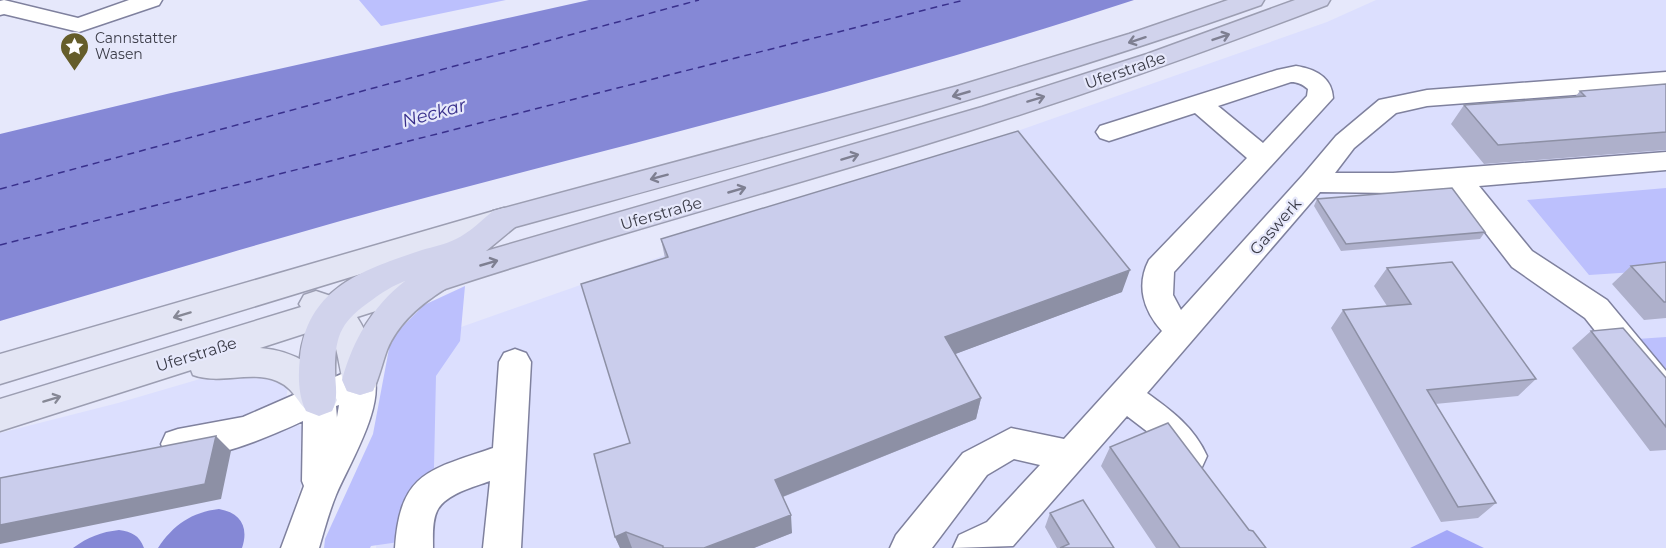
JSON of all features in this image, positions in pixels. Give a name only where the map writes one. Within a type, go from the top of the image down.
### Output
[{"type":"highway","name":"Uferstraße","points":[[504,219],[968,92],[1138,40],[1252,0]]},
{"type":"highway","name":"Uferstraße","points":[[433,280],[794,174],[1094,81],[1256,25],[1318,0]]},
{"type":"highway","points":[[319,400],[317,369],[320,338],[333,311],[368,283],[396,270],[469,247],[504,219]]},
{"type":"highway","points":[[360,380],[369,345],[383,323],[412,293],[433,280]]},
{"type":"main road","name":"Uferstraße","points":[[0,369],[504,219]]},
{"type":"main road","name":"Uferstraße","points":[[0,415],[433,280]]},
{"type":"main road","points":[[219,303],[282,299],[318,304],[333,311],[342,320],[354,340],[360,380]]},
{"type":"main road","points":[[162,365],[248,361],[273,364],[300,376],[312,387],[319,400]]},
{"type":"street","points":[[0,8],[4,6],[79,25],[151,0]]},
{"type":"street","points":[[1108,132],[1294,73],[1317,82],[1321,93],[1320,98],[1160,268],[1155,282],[1158,300],[1167,317],[1182,331]]},
{"type":"street","name":"Gaswerk","points":[[972,548],[1000,534],[1125,396],[1313,182],[1345,142],[1388,106],[1427,98],[1666,80]]},
{"type":"street","points":[[1199,103],[1264,158]]},
{"type":"street","points":[[1313,182],[1394,183],[1666,161]]},
{"type":"street","points":[[1458,178],[1522,259],[1596,309],[1666,395]]},
{"type":"street","points":[[502,548],[515,362]]},
{"type":"street","points":[[153,449],[247,431],[360,380]]},
{"type":"street","points":[[300,548],[317,498],[354,417],[360,380]]},
{"type":"street","points":[[1125,396],[1169,428],[1209,482]]},
{"type":"street","points":[[317,498],[321,470],[319,400]]},
{"type":"street","points":[[909,548],[975,465],[1011,443],[1071,456]]},
{"type":"street","points":[[414,548],[415,527],[420,508],[428,495],[443,484],[510,458]]},
{"type":"shaded area","points":[[359,0],[506,0],[381,26]]},
{"type":"shaded area","points":[[1376,0],[1666,0],[1666,548],[1484,548],[1447,530],[1410,548],[376,548],[396,350],[1327,22]]},
{"type":"shaded area","points":[[1666,188],[1666,270],[1589,275],[1527,200]]},
{"type":"shaded area","points":[[465,286],[460,341],[436,376],[434,468],[410,497],[406,541],[370,548],[324,548],[325,539],[373,434],[391,338],[424,305]]},
{"type":"shaded area","points":[[1666,337],[1666,373],[1637,339]]},
{"type":"shaded area","points":[[262,372],[288,387],[286,399],[295,424],[304,427],[307,456],[302,482],[282,548],[0,548],[0,433],[118,403],[217,374]]},
{"type":"shaded area","points":[[1447,530],[1484,548],[1410,548]]},
{"type":"water","name":"Neckar","points":[[589,0],[1134,0],[872,79],[378,211],[0,321],[0,134],[171,93]]},
{"type":"water","points":[[219,509],[233,514],[244,527],[242,548],[158,548],[184,521],[200,513]]},
{"type":"water","points":[[119,530],[134,535],[144,548],[73,548],[95,536]]},
{"type":"building","points":[[1666,84],[1666,132],[1498,145],[1464,105],[1585,96],[1580,91]]},
{"type":"building","points":[[1018,131],[1130,270],[945,337],[981,398],[775,480],[791,515],[704,548],[663,548],[663,546],[626,532],[615,537],[594,454],[630,443],[581,284],[668,257],[661,239]]},
{"type":"building","points":[[1452,188],[1485,232],[1346,244],[1317,199]]},
{"type":"building","points":[[1452,262],[1536,379],[1427,390],[1496,503],[1458,507],[1343,310],[1411,304],[1387,268]]},
{"type":"building","points":[[1666,262],[1666,302],[1664,302],[1631,266]]},
{"type":"building","points":[[1623,328],[1666,378],[1666,427],[1591,331]]},
{"type":"building","points":[[1168,423],[1249,530],[1253,531],[1266,548],[1180,548],[1110,447]]},
{"type":"building","points":[[216,436],[205,484],[0,525],[0,478]]},
{"type":"building","points":[[1083,500],[1114,548],[1060,548],[1069,544],[1050,513]]},
{"type":"ferry route","points":[[0,189],[699,0]]},
{"type":"ferry route","points":[[0,245],[964,0]]},
{"type":"place","name":"Cannstatter Wasen","points":[[74,72]]}]
